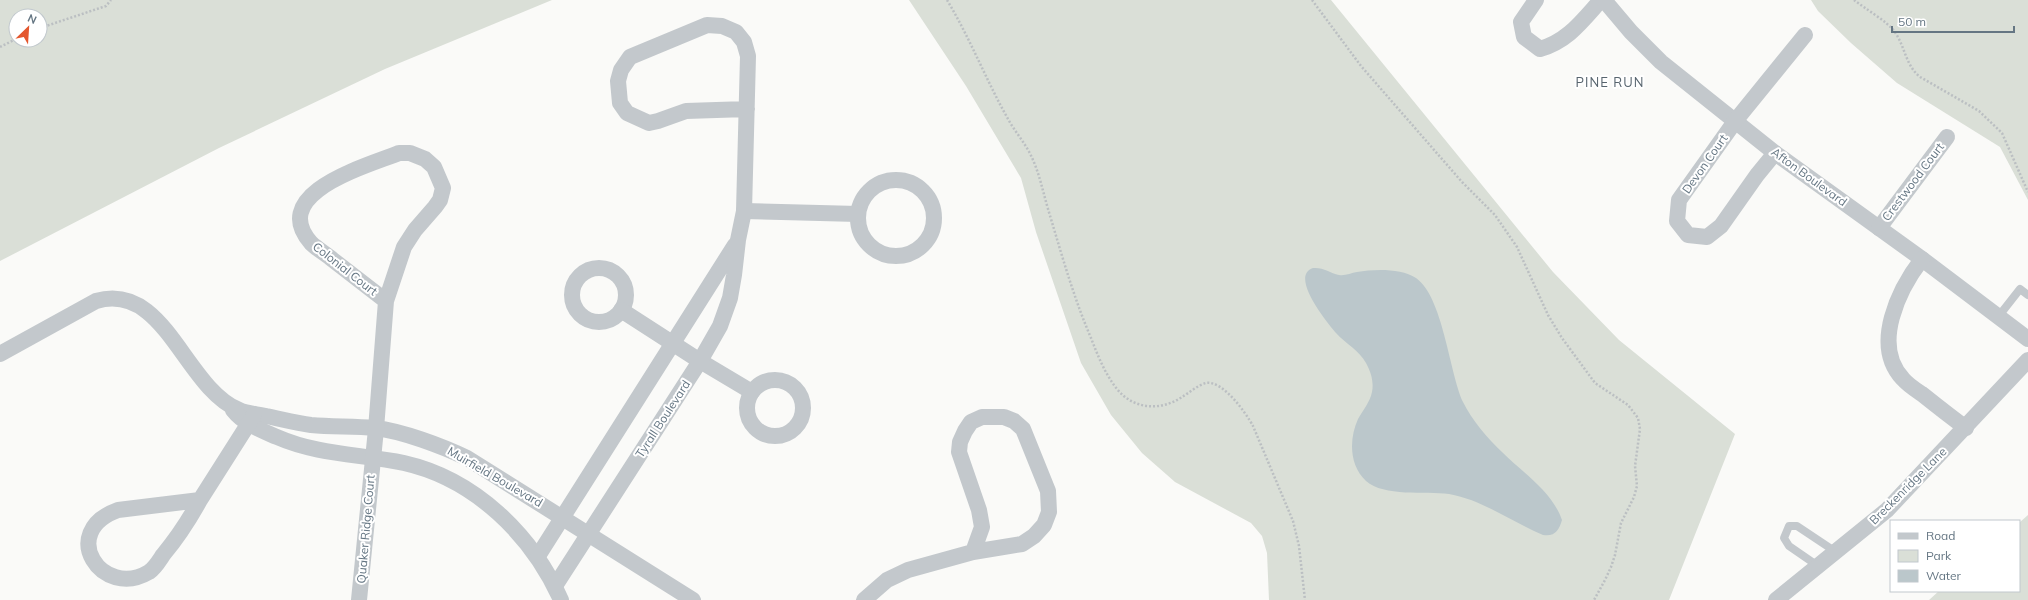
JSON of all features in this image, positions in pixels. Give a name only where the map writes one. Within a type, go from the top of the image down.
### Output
[{"type":"street","points":[[1536,0],[1521,22],[1524,37],[1540,49],[1555,45],[1573,31],[1600,0]]},
{"type":"street","name":"Afton Boulevard","points":[[1604,0],[1631,32],[1661,62],[1736,120],[1775,153],[1922,259],[2028,339]]},
{"type":"street","name":"Tyrall Boulevard","points":[[558,593],[588,535],[700,362],[720,326],[730,298],[738,240],[744,211],[748,56],[744,42],[736,32],[722,26],[707,25],[630,57],[621,70],[618,81],[620,103],[627,113],[649,123],[686,111],[746,109]]},
{"type":"street","name":"Devon Court","points":[[1775,153],[1757,175],[1721,226],[1706,237],[1688,235],[1677,220],[1679,200],[1736,120],[1805,35]]},
{"type":"street","name":"Crestwood Court","points":[[1879,228],[1947,137]]},
{"type":"street","name":"Colonial Court","points":[[373,458],[386,301],[404,247],[414,230],[436,207],[440,200],[443,188],[434,167],[424,159],[410,153],[399,153],[334,179],[314,192],[304,201],[300,213],[300,227],[311,243],[386,301]]},
{"type":"street","points":[[897,180],[912,183],[924,192],[932,204],[934,219],[931,234],[922,246],[910,254],[895,256],[880,253],[868,244],[860,232],[858,214],[861,202],[870,190],[882,182],[897,180]]},
{"type":"street","points":[[744,211],[858,214]]},
{"type":"street","name":"Tyrall Boulevard","points":[[538,556],[738,240]]},
{"type":"street","points":[[1922,259],[1908,277],[1894,307],[1888,337],[1893,364],[1903,379],[1966,428]]},
{"type":"street","name":"Muirfield Boulevard","points":[[2,356],[96,301],[107,298],[120,298],[135,303],[157,319],[197,374],[211,389],[229,404],[288,442],[313,450],[405,464],[450,479],[491,507],[518,532],[538,556],[558,593]]},
{"type":"street","points":[[621,310],[700,362],[752,392]]},
{"type":"street","name":"Breckenridge Lane","points":[[1776,600],[1887,510],[1966,428],[2028,360]]},
{"type":"street","points":[[864,600],[887,580],[908,570],[930,562],[974,552],[1022,544],[1034,536],[1044,525],[1049,512],[1048,491],[1023,430],[1014,421],[1004,417],[982,417],[971,422],[964,431],[960,442],[959,452],[979,510],[982,528],[974,552]]},
{"type":"street","points":[[200,500],[118,510],[106,514],[96,524],[89,536],[89,548],[93,562],[101,572],[113,577],[127,580],[140,577],[151,570],[182,532],[200,500],[252,419]]},
{"type":"street","name":"Muirfield Boulevard","points":[[252,419],[376,428],[448,449],[467,458],[693,600]]},
{"type":"street","name":"Quaker Ridge Court","points":[[359,600],[373,458]]},
{"type":"lane","points":[[1998,317],[2020,289],[2028,295]]},
{"type":"lane","points":[[1818,566],[1789,546],[1784,538],[1789,526],[1797,526],[1836,552]]},
{"type":"path","points":[[48,25],[106,6],[111,0]]},
{"type":"path","points":[[947,0],[1008,119],[1033,158],[1043,187],[1071,284],[1087,328],[1107,373],[1118,390],[1128,399],[1144,406],[1160,407],[1178,400],[1205,383],[1214,384],[1236,402],[1246,413],[1253,426],[1293,521],[1300,553],[1305,600]]},
{"type":"path","points":[[1312,0],[1361,66],[1462,182],[1496,215],[1516,247],[1551,321],[1562,338],[1595,382],[1628,405],[1638,418],[1640,429],[1635,466],[1637,486],[1634,497],[1621,523],[1613,561],[1594,600]]},
{"type":"path","points":[[1854,0],[1887,23],[1894,31],[1912,71],[1979,111],[2002,133],[2028,192]]},
{"type":"green space","points":[[0,0],[552,0],[385,69],[219,148],[0,261]]},
{"type":"green space","points":[[909,0],[1331,0],[1553,272],[1619,340],[1735,434],[1669,600],[1269,600],[1267,553],[1262,536],[1251,523],[1175,482],[1142,453],[1111,415],[1081,363],[1036,232],[1021,178],[966,86]]},
{"type":"green space","points":[[1811,0],[2028,0],[2028,200],[2000,147],[1897,83],[1851,43],[1818,11]]},
{"type":"green space","points":[[2028,515],[2028,600],[1929,600],[1938,592],[2020,592],[2020,522]]},
{"type":"water","points":[[1313,268],[1320,268],[1341,275],[1371,270],[1387,270],[1403,272],[1416,278],[1425,288],[1433,301],[1463,402],[1475,422],[1491,441],[1536,483],[1551,500],[1562,520],[1556,532],[1551,535],[1543,535],[1486,506],[1462,497],[1449,494],[1405,492],[1383,489],[1374,486],[1360,475],[1352,452],[1352,443],[1358,419],[1371,396],[1373,388],[1372,377],[1363,358],[1336,333],[1318,310],[1312,299],[1307,289],[1305,280],[1307,273]]},
{"type":"district","name":"PINE RUN","points":[[1610,82]]}]
